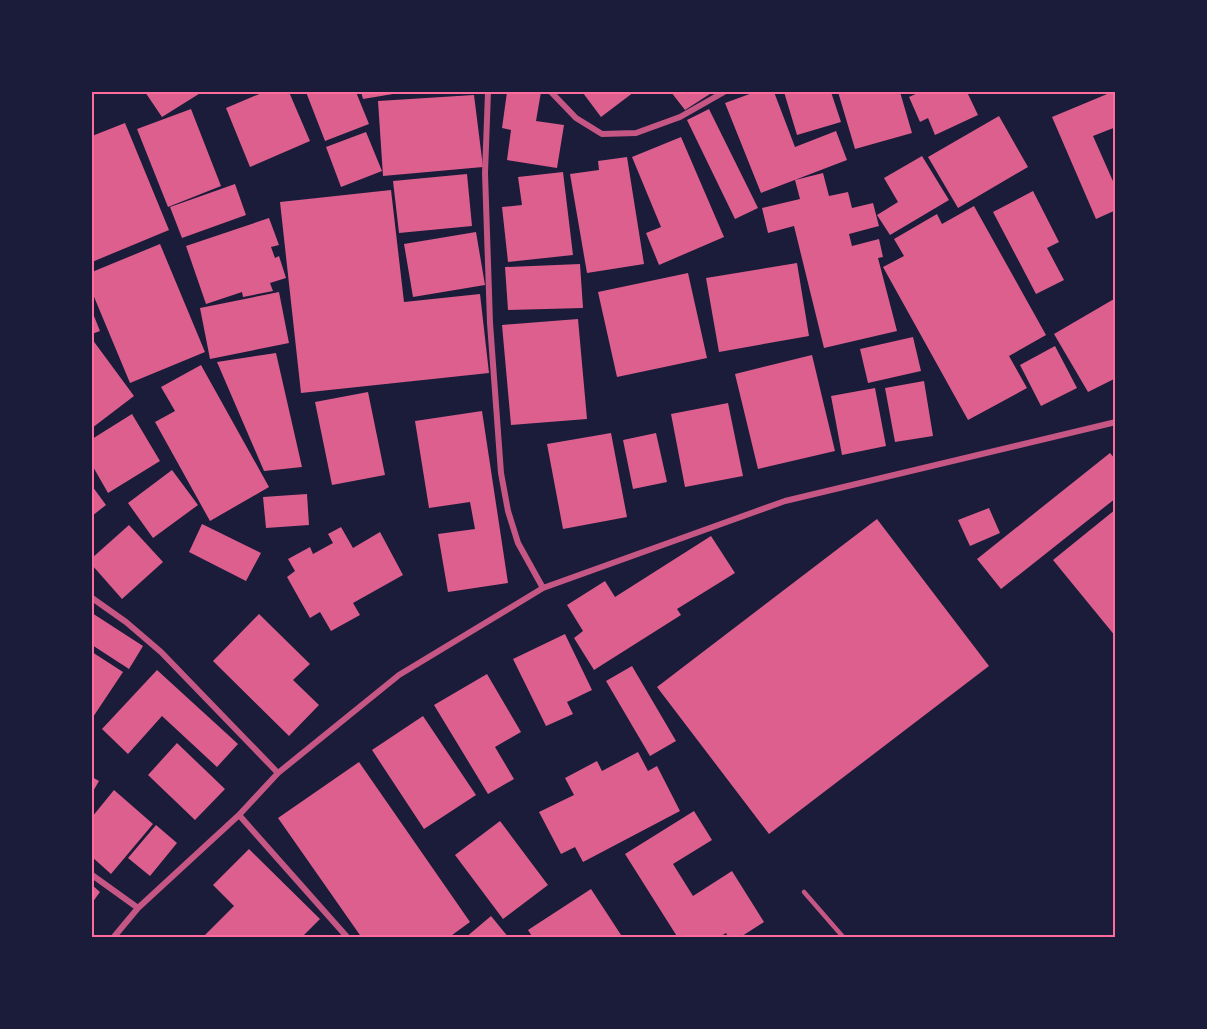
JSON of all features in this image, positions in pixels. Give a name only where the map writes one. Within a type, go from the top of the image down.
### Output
[{"type":"street","points":[[488,92],[485,172],[490,323],[501,473],[508,511],[518,543],[543,588]]},
{"type":"street","points":[[551,92],[576,118],[602,134],[636,133],[680,117],[724,92]]},
{"type":"street","points":[[113,938],[138,908],[239,815],[279,773],[399,675],[543,588],[785,501],[1116,422]]},
{"type":"street","points":[[92,598],[126,622],[161,652],[279,773]]},
{"type":"street","points":[[239,815],[348,938]]},
{"type":"street","points":[[92,875],[138,908]]},
{"type":"lane","points":[[804,892],[844,938]]},
{"type":"building","points":[[145,92],[202,92],[162,117]]},
{"type":"building","points":[[264,92],[289,92],[310,141],[250,167],[226,108]]},
{"type":"building","points":[[306,92],[356,92],[369,124],[325,141]]},
{"type":"building","points":[[361,92],[399,92],[399,93],[363,99]]},
{"type":"building","points":[[507,92],[541,92],[536,121],[564,125],[557,168],[507,160],[511,130],[502,128]]},
{"type":"building","points":[[584,92],[634,92],[601,117]]},
{"type":"building","points":[[671,92],[713,92],[685,110]]},
{"type":"building","points":[[755,92],[774,92],[795,147],[836,131],[847,160],[761,193],[725,103]]},
{"type":"building","points":[[784,92],[831,92],[841,122],[797,135]]},
{"type":"building","points":[[838,92],[900,92],[912,133],[855,149]]},
{"type":"building","points":[[920,92],[967,92],[978,115],[935,135],[928,118],[920,122],[909,97]]},
{"type":"building","points":[[1112,92],[1116,100],[1116,127],[1093,136],[1116,188],[1116,210],[1096,219],[1052,117]]},
{"type":"building","points":[[474,95],[483,167],[383,176],[378,101]]},
{"type":"building","points":[[191,109],[221,186],[168,207],[137,129]]},
{"type":"building","points":[[709,109],[758,208],[735,219],[687,120]]},
{"type":"building","points":[[999,116],[1028,167],[958,208],[928,157]]},
{"type":"building","points":[[125,123],[169,230],[92,262],[92,136]]},
{"type":"building","points":[[366,132],[382,171],[341,187],[326,147]]},
{"type":"building","points":[[681,137],[724,237],[659,265],[646,233],[661,227],[632,157]]},
{"type":"building","points":[[922,156],[949,200],[890,235],[877,215],[898,202],[884,178]]},
{"type":"building","points":[[627,157],[644,264],[587,273],[570,174],[599,170],[598,161]]},
{"type":"building","points":[[563,172],[573,255],[508,262],[502,207],[522,205],[518,177]]},
{"type":"building","points":[[823,173],[829,196],[848,192],[852,208],[873,203],[879,226],[849,234],[852,246],[879,239],[883,257],[878,258],[897,331],[824,348],[794,226],[768,233],[762,208],[800,199],[795,180]]},
{"type":"building","points":[[467,174],[472,226],[399,233],[393,181]]},
{"type":"building","points":[[235,184],[246,215],[182,238],[170,207]]},
{"type":"building","points":[[391,190],[404,302],[480,294],[489,373],[301,393],[280,202]]},
{"type":"building","points":[[1033,191],[1059,242],[1047,248],[1064,280],[1036,294],[993,212]]},
{"type":"building","points":[[974,206],[1046,335],[1009,356],[1027,388],[968,420],[883,267],[904,256],[894,239],[937,214],[942,224]]},
{"type":"building","points":[[269,218],[279,245],[271,247],[275,258],[279,256],[286,278],[270,283],[273,291],[243,297],[242,292],[206,304],[186,246]]},
{"type":"building","points":[[476,232],[485,285],[413,297],[404,244]]},
{"type":"building","points":[[160,244],[205,352],[130,383],[92,292],[92,272]]},
{"type":"building","points":[[797,263],[809,336],[719,352],[706,278]]},
{"type":"building","points":[[580,264],[583,308],[508,310],[505,267]]},
{"type":"building","points":[[688,273],[707,358],[617,377],[598,292]]},
{"type":"building","points":[[279,292],[289,343],[210,359],[200,308]]},
{"type":"building","points":[[1114,299],[1116,378],[1088,392],[1054,334]]},
{"type":"building","points":[[92,311],[100,331],[92,334]]},
{"type":"building","points":[[578,319],[587,419],[511,425],[502,325]]},
{"type":"building","points":[[913,337],[921,371],[868,383],[860,349]]},
{"type":"building","points":[[92,339],[134,396],[92,428]]},
{"type":"building","points":[[1055,346],[1077,388],[1041,406],[1020,365]]},
{"type":"building","points":[[276,353],[302,467],[264,471],[217,362]]},
{"type":"building","points":[[812,355],[835,451],[758,469],[735,374]]},
{"type":"building","points":[[201,365],[269,487],[210,521],[155,422],[175,411],[161,387]]},
{"type":"building","points":[[924,381],[933,436],[895,442],[885,388]]},
{"type":"building","points":[[875,388],[886,446],[842,455],[831,396]]},
{"type":"building","points":[[368,392],[385,475],[332,485],[315,402]]},
{"type":"building","points":[[728,403],[743,476],[685,487],[671,414]]},
{"type":"building","points":[[482,411],[508,583],[448,592],[438,534],[475,529],[470,502],[429,508],[415,421]]},
{"type":"building","points":[[132,414],[160,461],[108,493],[92,465],[92,439]]},
{"type":"building","points":[[611,433],[627,517],[563,529],[547,444]]},
{"type":"building","points":[[656,433],[667,482],[633,489],[623,440]]},
{"type":"building","points":[[1110,453],[1116,460],[1116,498],[1001,589],[977,559]]},
{"type":"building","points":[[172,470],[198,505],[153,538],[128,503]]},
{"type":"building","points":[[92,486],[106,505],[92,516]]},
{"type":"building","points":[[307,494],[309,525],[266,528],[263,497]]},
{"type":"building","points":[[989,508],[1000,533],[970,546],[958,520]]},
{"type":"building","points":[[1116,509],[1116,637],[1053,560]]},
{"type":"building","points":[[877,519],[989,666],[769,834],[657,687]]},
{"type":"building","points":[[202,524],[261,553],[246,581],[189,552]]},
{"type":"building","points":[[129,525],[163,562],[122,599],[92,565],[92,558]]},
{"type":"building","points":[[341,527],[353,548],[380,532],[403,575],[353,603],[360,615],[331,631],[320,612],[310,618],[287,577],[295,571],[288,559],[310,547],[313,554],[333,543],[328,534]]},
{"type":"building","points":[[711,536],[735,573],[677,609],[681,615],[594,670],[574,638],[583,631],[567,605],[605,581],[615,597]]},
{"type":"building","points":[[92,613],[143,646],[129,669],[92,645]]},
{"type":"building","points":[[259,614],[310,664],[293,680],[319,705],[289,736],[213,661]]},
{"type":"building","points":[[565,634],[592,690],[567,702],[573,714],[546,726],[513,659]]},
{"type":"building","points":[[92,652],[123,672],[93,717],[92,715]]},
{"type":"building","points":[[632,666],[676,741],[650,756],[606,681]]},
{"type":"building","points":[[157,670],[238,744],[217,767],[162,716],[128,754],[102,729]]},
{"type":"building","points":[[487,674],[521,732],[495,747],[514,779],[488,794],[434,705]]},
{"type":"building","points":[[423,716],[476,795],[424,829],[372,750]]},
{"type":"building","points":[[177,743],[225,789],[195,820],[148,775]]},
{"type":"building","points":[[638,752],[648,771],[657,766],[680,811],[583,862],[575,847],[561,854],[539,812],[574,795],[565,778],[597,761],[602,771]]},
{"type":"building","points":[[359,762],[470,922],[448,938],[362,938],[278,818]]},
{"type":"building","points":[[92,777],[99,781],[92,793]]},
{"type":"building","points":[[114,790],[153,824],[111,874],[92,857],[92,817]]},
{"type":"building","points":[[694,811],[712,840],[673,864],[693,896],[732,871],[764,922],[739,938],[729,938],[726,933],[718,938],[698,938],[697,936],[678,938],[625,854]]},
{"type":"building","points":[[500,821],[548,885],[503,919],[455,855]]},
{"type":"building","points":[[156,825],[177,843],[150,876],[128,858]]},
{"type":"building","points":[[249,849],[320,919],[301,938],[202,938],[234,906],[213,885]]},
{"type":"building","points":[[92,885],[100,892],[92,903]]},
{"type":"building","points":[[591,889],[623,938],[533,938],[528,930]]},
{"type":"building","points":[[491,916],[509,938],[465,938]]}]
